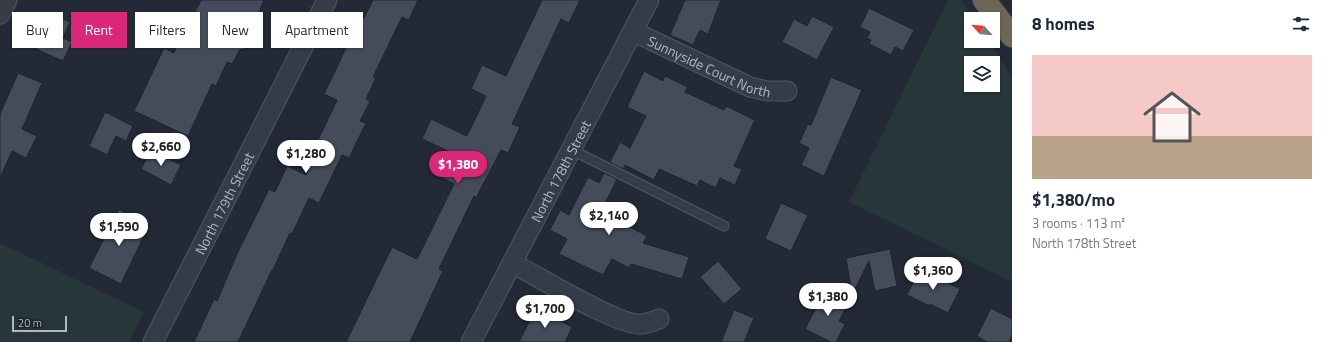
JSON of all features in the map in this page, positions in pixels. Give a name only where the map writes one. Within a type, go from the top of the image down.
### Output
[{"type":"highway","points":[[984,0],[1012,36]]},
{"type":"street","points":[[0,14],[7,0]]},
{"type":"street","name":"North 179th Street","points":[[153,342],[327,0]]},
{"type":"street","name":"North 178th Street","points":[[471,342],[634,32],[649,0]]},
{"type":"street","name":"Sunnyside Court North","points":[[634,32],[750,87],[767,91],[787,91]]},
{"type":"street","points":[[512,262],[608,315],[629,323],[641,324],[659,319]]},
{"type":"lane","points":[[572,150],[724,226]]},
{"type":"shaded area","points":[[948,0],[962,0],[970,12],[964,12],[964,48],[993,48],[999,56],[964,56],[964,92],[1000,92],[1000,58],[1012,77],[1012,282],[849,202]]},
{"type":"shaded area","points":[[0,243],[144,312],[129,342],[0,342]]},
{"type":"building","points":[[201,0],[264,0],[259,12],[208,12],[208,48],[244,48],[243,50],[240,49],[232,64],[227,62],[216,86],[212,84],[188,136],[134,111],[164,48],[174,53],[176,48],[200,48],[200,12],[195,12]]},
{"type":"building","points":[[373,0],[418,0],[409,20],[402,17],[373,77],[376,78],[366,99],[370,101],[360,121],[366,123],[349,158],[342,155],[319,203],[309,198],[292,234],[290,233],[238,342],[194,342],[214,299],[217,301],[237,254],[269,189],[275,192],[287,166],[306,175],[321,144],[317,142],[337,100],[324,94],[346,48],[363,48],[364,18]]},
{"type":"building","points":[[542,0],[580,0],[569,23],[561,19],[512,124],[520,127],[508,153],[501,150],[476,198],[474,196],[439,269],[443,271],[410,342],[346,342],[392,247],[417,259],[454,184],[436,175],[448,151],[422,139],[431,119],[467,136],[486,96],[471,89],[482,65],[506,76]]},
{"type":"building","points":[[685,0],[721,0],[708,34],[700,30],[693,45],[670,35]]},
{"type":"building","points":[[869,8],[914,30],[903,51],[895,47],[891,55],[869,44],[871,40],[867,38],[870,32],[860,27]]},
{"type":"building","points":[[812,16],[834,27],[817,60],[782,42],[794,19],[807,26]]},
{"type":"building","points":[[63,19],[70,22],[63,38]]},
{"type":"building","points":[[63,38],[71,42],[63,61],[34,48],[63,48]]},
{"type":"building","points":[[644,71],[663,81],[665,76],[688,87],[685,92],[724,110],[726,106],[755,120],[734,166],[742,169],[735,185],[720,178],[716,188],[700,180],[697,186],[659,169],[654,180],[625,165],[623,169],[610,162],[620,142],[630,148],[646,116],[627,107]]},
{"type":"building","points":[[18,73],[42,83],[22,129],[37,136],[26,158],[12,151],[0,178],[0,114]]},
{"type":"building","points":[[831,77],[862,90],[824,176],[801,165],[809,148],[799,143],[808,124],[811,125]]},
{"type":"building","points":[[105,112],[133,126],[126,141],[116,136],[107,155],[89,146]]},
{"type":"building","points":[[151,150],[181,165],[171,185],[141,169]]},
{"type":"building","points":[[604,173],[617,179],[601,212],[647,236],[643,243],[689,257],[682,279],[631,264],[629,268],[612,259],[603,275],[559,254],[567,239],[550,230],[560,210],[569,215],[588,177],[599,183]]},
{"type":"building","points":[[781,203],[808,215],[791,251],[765,239]]},
{"type":"building","points":[[119,209],[149,225],[121,284],[89,268]]},
{"type":"building","points":[[890,249],[897,286],[875,291],[869,261],[852,295],[846,258]]},
{"type":"building","points":[[718,261],[742,289],[724,304],[700,277]]},
{"type":"building","points":[[920,269],[960,289],[948,313],[930,304],[929,306],[907,295]]},
{"type":"building","points":[[825,290],[849,302],[839,321],[845,324],[836,342],[831,342],[805,329]]},
{"type":"building","points":[[536,308],[572,327],[565,342],[519,342]]},
{"type":"building","points":[[991,308],[1012,319],[1012,335],[1009,342],[987,342],[977,336]]},
{"type":"building","points":[[734,310],[754,318],[744,342],[721,342]]}]
